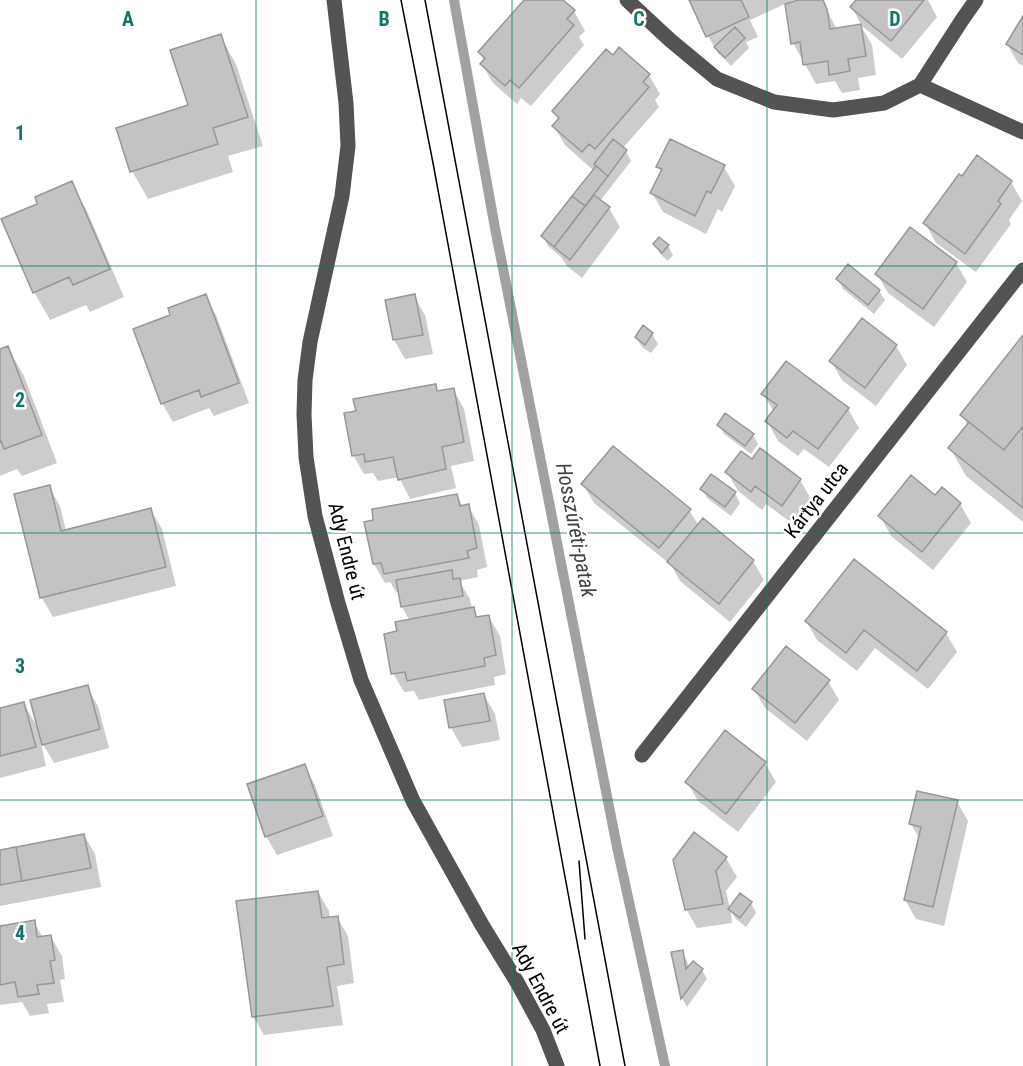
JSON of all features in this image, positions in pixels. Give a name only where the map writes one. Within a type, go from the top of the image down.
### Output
[{"type":"street","name":"Ady Endre út","points":[[334,0],[346,103],[348,146],[342,196],[310,342],[305,380],[306,457],[315,516],[361,680],[412,801],[517,982],[543,1030],[557,1066]]},
{"type":"street","points":[[627,0],[717,79],[774,102],[832,110],[884,102],[920,85],[976,0]]},
{"type":"street","points":[[920,85],[1023,132]]},
{"type":"street","name":"Kártya utca","points":[[642,755],[1023,270]]},
{"type":"building","points":[[524,0],[563,0],[575,10],[567,19],[574,25],[519,88],[510,80],[505,86],[480,64],[485,58],[478,52]]},
{"type":"building","points":[[689,0],[741,0],[749,17],[706,37]]},
{"type":"building","points":[[798,0],[823,0],[830,29],[861,24],[866,56],[848,59],[850,71],[829,75],[828,61],[803,65],[800,42],[791,44],[785,4]]},
{"type":"building","points":[[856,0],[924,0],[891,41],[850,7]]},
{"type":"building","points":[[1023,16],[1023,55],[1006,44]]},
{"type":"building","points":[[735,27],[745,38],[725,58],[714,47]]},
{"type":"building","points":[[221,34],[248,117],[213,128],[218,144],[130,172],[116,128],[188,105],[170,50]]},
{"type":"building","points":[[619,47],[650,74],[643,82],[649,87],[595,149],[589,144],[582,152],[552,126],[559,118],[552,111],[606,49],[613,55]]},
{"type":"building","points":[[613,139],[627,150],[608,176],[594,164]]},
{"type":"building","points":[[670,139],[725,165],[711,193],[707,191],[695,216],[650,193],[662,169],[656,167]]},
{"type":"building","points":[[977,155],[1012,181],[998,201],[1001,204],[965,254],[923,223],[959,174],[962,176]]},
{"type":"building","points":[[596,166],[608,176],[585,206],[572,196]]},
{"type":"building","points":[[72,181],[110,269],[73,285],[69,277],[33,293],[1,219],[37,204],[35,197]]},
{"type":"building","points":[[594,195],[610,207],[570,260],[554,247]]},
{"type":"building","points":[[572,196],[585,206],[554,247],[541,236]]},
{"type":"building","points":[[910,227],[957,262],[923,309],[875,274]]},
{"type":"building","points":[[659,237],[669,245],[662,253],[653,244]]},
{"type":"building","points":[[848,264],[880,290],[868,305],[836,279]]},
{"type":"building","points":[[206,294],[239,383],[201,397],[199,390],[161,404],[133,329],[170,315],[168,308]]},
{"type":"building","points":[[415,294],[423,335],[393,340],[385,300]]},
{"type":"building","points":[[862,318],[897,345],[865,388],[829,361]]},
{"type":"building","points":[[643,325],[653,333],[645,345],[635,337]]},
{"type":"building","points":[[1023,335],[1023,426],[1004,450],[960,415]]},
{"type":"building","points":[[8,346],[42,435],[4,449],[0,442],[0,349]]},
{"type":"building","points":[[786,361],[849,408],[818,449],[793,431],[787,438],[765,421],[777,405],[761,394]]},
{"type":"building","points":[[436,384],[437,391],[454,388],[464,442],[442,447],[446,469],[398,480],[393,457],[365,462],[364,454],[352,456],[344,413],[356,411],[353,399]]},
{"type":"building","points":[[725,413],[754,434],[745,446],[717,425]]},
{"type":"building","points":[[969,422],[1004,450],[1023,426],[1023,508],[948,448]]},
{"type":"building","points":[[613,446],[691,509],[659,548],[581,484]]},
{"type":"building","points":[[760,448],[801,479],[782,506],[755,486],[751,492],[725,472],[741,451],[752,459]]},
{"type":"building","points":[[711,474],[736,492],[725,507],[700,489]]},
{"type":"building","points":[[911,475],[935,495],[942,487],[961,503],[922,552],[878,516]]},
{"type":"building","points":[[50,485],[61,531],[151,508],[166,567],[40,598],[14,494]]},
{"type":"building","points":[[457,494],[460,506],[469,504],[477,548],[467,551],[469,558],[384,574],[381,563],[373,564],[364,522],[373,520],[372,509]]},
{"type":"building","points":[[703,518],[754,560],[719,604],[667,562]]},
{"type":"building","points":[[854,559],[947,632],[917,671],[864,630],[846,653],[805,621]]},
{"type":"building","points":[[452,570],[453,579],[460,578],[463,596],[401,607],[396,580]]},
{"type":"building","points":[[474,607],[476,617],[489,615],[496,655],[484,658],[485,666],[407,681],[405,672],[391,674],[384,634],[397,631],[395,622]]},
{"type":"building","points":[[786,646],[830,680],[795,723],[752,689]]},
{"type":"building","points":[[88,685],[100,729],[42,745],[30,700]]},
{"type":"building","points":[[484,693],[490,721],[449,728],[444,700]]},
{"type":"building","points":[[24,702],[36,747],[0,756],[0,708]]},
{"type":"building","points":[[725,730],[766,762],[726,814],[685,782]]},
{"type":"building","points":[[305,764],[323,816],[265,837],[247,784]]},
{"type":"building","points":[[917,791],[958,800],[933,907],[904,900],[921,827],[909,824]]},
{"type":"building","points":[[694,832],[727,857],[716,871],[723,904],[685,910],[673,860]]},
{"type":"building","points":[[84,834],[91,868],[22,881],[16,847]]},
{"type":"building","points":[[16,847],[22,881],[0,885],[0,850]]},
{"type":"building","points":[[318,891],[322,918],[338,916],[344,964],[327,967],[333,1006],[252,1017],[236,901]]},
{"type":"building","points":[[740,893],[752,902],[740,918],[728,909]]},
{"type":"building","points":[[35,920],[37,937],[51,935],[55,960],[50,961],[54,983],[37,985],[39,994],[18,997],[15,982],[0,985],[0,926]]},
{"type":"building","points":[[683,950],[686,969],[693,961],[703,969],[681,999],[671,952]]},
{"type":"waterway","name":"Hosszúréti-patak","points":[[454,0],[495,228],[617,847],[665,1066]]},
{"type":"tram line","points":[[401,0],[600,1066]]},
{"type":"tram line","points":[[425,0],[625,1066]]},
{"type":"tram line","points":[[579,861],[585,939]]}]
